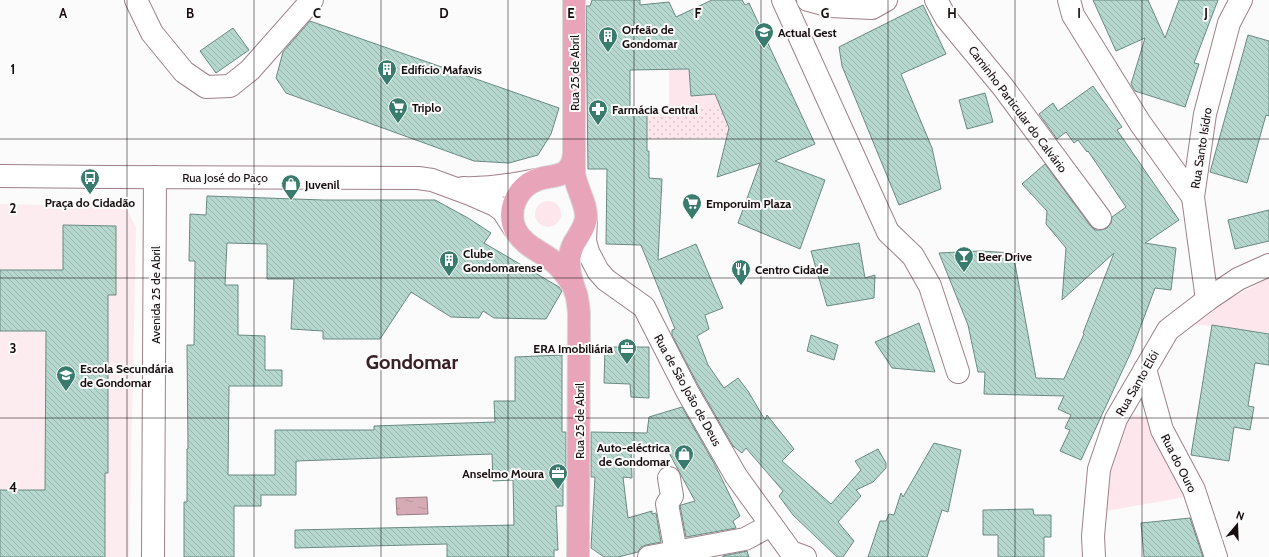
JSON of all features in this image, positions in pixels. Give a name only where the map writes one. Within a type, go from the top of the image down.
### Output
[{"type":"main road","name":"Rua 25 de Abril","points":[[573,285],[554,262],[529,246],[520,238],[514,228],[512,216],[518,194],[526,186],[542,179],[556,176],[566,170],[574,157],[574,0]]},
{"type":"main road","name":"Rua 25 de Abril","points":[[574,146],[575,183],[585,205],[586,218],[582,230],[575,241],[568,264],[569,274],[578,301],[579,312],[578,557]]},
{"type":"main road","points":[[542,179],[559,180],[571,185],[580,194]]},
{"type":"main road","points":[[534,249],[553,252],[565,248],[575,241]]},
{"type":"street","points":[[136,0],[152,33],[184,72],[206,87],[230,86],[250,70],[312,0]]},
{"type":"street","points":[[783,0],[888,232],[913,256],[930,286],[958,372]]},
{"type":"street","points":[[808,0],[830,6],[872,8],[886,0]]},
{"type":"street","name":"Caminho Particular do Calvário","points":[[936,0],[946,18],[1003,87],[1100,218]]},
{"type":"street","points":[[1069,0],[1073,15],[1140,123],[1193,197]]},
{"type":"street","name":"Rua Santo Isídro","points":[[1207,300],[1193,197],[1205,114],[1229,23],[1241,0]]},
{"type":"street","name":"Rua José do Paço","points":[[0,176],[418,178],[432,180],[495,205],[503,211],[514,228]]},
{"type":"street","name":"Avenida 25 de Abril","points":[[153,557],[155,177]]},
{"type":"street","name":"Rua José do Paço","points":[[448,186],[480,188],[520,184],[542,179]]},
{"type":"street","name":"Rua de São João de Deus","points":[[586,218],[585,241],[588,252],[598,271],[606,280],[644,308],[687,391],[736,476],[791,552],[805,557]]},
{"type":"street","name":"Rua Santo Elói","points":[[1094,557],[1093,536],[1099,469],[1116,419],[1168,330],[1207,300],[1238,279],[1269,265]]},
{"type":"street","name":"Rua do Ouro","points":[[1145,369],[1162,430],[1194,490],[1216,557]]},
{"type":"street","points":[[669,478],[672,496],[667,504],[660,555],[745,540],[771,525]]},
{"type":"shaded area","points":[[704,69],[720,106],[669,107],[669,70]]},
{"type":"shaded area","points":[[720,106],[729,128],[727,138],[644,139],[647,123],[647,108]]},
{"type":"shaded area","points":[[548,201],[557,205],[561,214],[557,223],[548,227],[539,223],[535,214],[539,205]]},
{"type":"shaded area","name":"Escola Secundária de Gondomar","points":[[0,204],[118,206],[128,211],[136,228],[129,557],[0,557]]},
{"type":"shaded area","points":[[1269,278],[1269,333],[1195,324],[1229,299]]},
{"type":"shaded area","points":[[1135,414],[1143,417],[1153,424],[1186,497],[1106,511],[1110,457],[1125,424]]},
{"type":"water","points":[[427,497],[428,514],[397,515],[396,498]]},
{"type":"building","points":[[592,0],[640,0],[640,5],[669,2],[676,17],[712,0],[742,0],[745,5],[749,3],[815,144],[775,161],[825,180],[800,249],[738,223],[760,163],[717,177],[729,128],[715,94],[691,96],[689,69],[630,70],[630,108],[647,108],[647,151],[649,151],[649,178],[662,179],[658,260],[696,244],[723,308],[705,315],[709,329],[697,336],[708,365],[724,388],[738,378],[748,391],[765,420],[767,415],[794,449],[782,461],[831,504],[861,470],[855,461],[878,449],[886,463],[886,468],[873,482],[856,490],[861,496],[838,522],[854,541],[843,557],[837,557],[793,515],[779,496],[783,491],[746,448],[742,453],[733,446],[698,385],[672,335],[672,330],[675,329],[641,245],[606,244],[607,169],[588,169],[586,6],[590,6]]},
{"type":"building","points":[[1093,0],[1148,0],[1165,38],[1179,0],[1218,0],[1194,63],[1199,64],[1185,107],[1135,91],[1131,84],[1145,38],[1116,51]]},
{"type":"building","points":[[923,5],[946,54],[901,74],[932,148],[941,189],[899,205],[842,66],[839,47]]},
{"type":"building","name":"Edifício Mafavis","points":[[310,21],[559,108],[551,134],[538,155],[509,163],[474,161],[286,93],[276,78],[283,52]]},
{"type":"building","points":[[233,28],[249,50],[216,73],[200,51]]},
{"type":"building","points":[[1248,35],[1269,41],[1269,116],[1266,115],[1247,183],[1210,172]]},
{"type":"building","points":[[1093,86],[1122,127],[1117,130],[1179,220],[1145,243],[1176,248],[1171,290],[1155,288],[1131,352],[1081,460],[1060,451],[1070,430],[1065,428],[1071,415],[1058,409],[1064,396],[984,394],[985,372],[978,372],[968,325],[939,253],[980,251],[1013,253],[1036,378],[1064,379],[1084,334],[1083,333],[1114,253],[1062,300],[1066,248],[1046,224],[1047,211],[1022,184],[1045,164],[1095,230],[1107,228],[1111,223],[1112,217],[1126,207],[1088,151],[1087,152],[1078,140],[1074,143],[1066,132],[1057,139],[1039,114],[1053,103],[1058,111]]},
{"type":"building","points":[[985,93],[993,122],[967,129],[959,100]]},
{"type":"building","points":[[207,196],[324,200],[435,200],[468,218],[491,233],[484,243],[559,287],[562,291],[546,319],[494,318],[483,311],[479,318],[451,317],[411,292],[380,339],[323,339],[323,331],[291,329],[294,279],[267,279],[267,244],[227,243],[225,285],[238,285],[238,335],[265,336],[265,370],[282,370],[282,386],[229,386],[228,475],[275,475],[275,430],[374,430],[374,426],[495,422],[494,401],[515,401],[515,357],[562,355],[562,432],[566,432],[566,477],[563,477],[563,506],[556,506],[558,550],[554,550],[554,557],[447,557],[447,544],[295,548],[295,530],[514,525],[513,480],[493,481],[492,454],[296,461],[296,495],[261,495],[261,506],[234,506],[234,557],[184,557],[184,502],[187,502],[188,449],[187,345],[194,345],[195,261],[189,261],[190,214],[206,215]]},
{"type":"building","points":[[1269,210],[1269,241],[1235,249],[1228,220]]},
{"type":"building","points":[[63,225],[116,226],[116,295],[108,295],[108,473],[105,473],[105,557],[0,557],[0,490],[45,490],[46,331],[0,331],[0,270],[63,270]]},
{"type":"building","points":[[859,243],[865,278],[875,275],[874,298],[827,306],[811,251]]},
{"type":"building","points":[[919,323],[935,372],[892,368],[875,342]]},
{"type":"building","points":[[1212,325],[1269,334],[1269,365],[1255,363],[1248,406],[1254,407],[1250,430],[1234,427],[1229,461],[1191,455]]},
{"type":"building","points":[[811,335],[838,345],[834,360],[807,351]]},
{"type":"building","name":"ERA Imobiliária","points":[[605,347],[649,347],[649,398],[631,397],[630,384],[604,383]]},
{"type":"building","points":[[682,407],[714,463],[740,516],[733,521],[736,528],[686,537],[680,506],[695,501],[668,451],[631,448],[632,478],[623,477],[628,518],[652,511],[652,514],[656,513],[661,542],[641,547],[638,552],[618,557],[604,557],[591,548],[595,477],[591,477],[591,432],[647,433],[649,417]]},
{"type":"building","points":[[934,443],[961,450],[948,512],[942,510],[927,557],[868,557],[880,521],[886,521],[889,514],[894,515],[901,493],[903,497]]},
{"type":"building","points":[[1033,509],[1034,515],[1051,515],[1051,537],[1044,537],[1044,557],[998,557],[998,535],[983,535],[983,510]]},
{"type":"building","points":[[1190,518],[1203,557],[1144,557],[1141,523]]},
{"type":"building","points":[[747,551],[749,557],[723,557],[723,556]]},
{"type":"place","name":"Actual Gest","points":[[764,49]]},
{"type":"place","name":"Orfeão de Gondomar","points":[[608,53]]},
{"type":"place","name":"Edifício Mafavis","points":[[387,86]]},
{"type":"place","name":"Triplo","points":[[398,124]]},
{"type":"place","name":"Farmácia Central","points":[[598,126]]},
{"type":"place","name":"Praça do Cidadão","points":[[90,195]]},
{"type":"place","name":"Juvenil","points":[[291,201]]},
{"type":"place","name":"Emporuim Plaza","points":[[692,220]]},
{"type":"place","name":"Beer Drive","points":[[964,273]]},
{"type":"place","name":"Clube Gondomarense","points":[[449,277]]},
{"type":"place","name":"Centro Cidade","points":[[741,286]]},
{"type":"place","name":"ERA Imobiliária","points":[[627,365]]},
{"type":"place","name":"Escola Secundária de Gondomar","points":[[66,392]]},
{"type":"place","name":"Auto-eléctrica de Gondomar","points":[[684,471]]},
{"type":"place","name":"Anselmo Moura","points":[[558,490]]},
{"type":"district","name":"Gondomar","points":[[412,362]]}]
